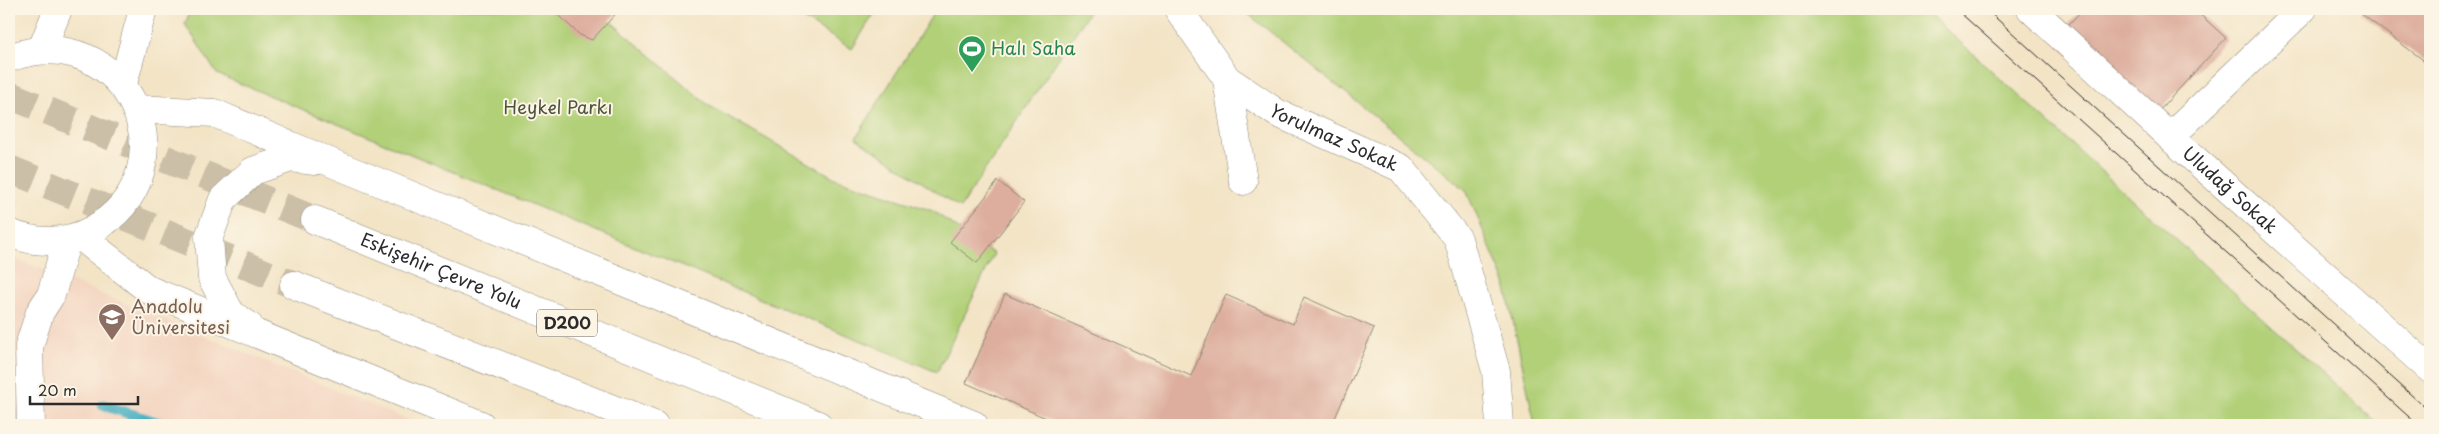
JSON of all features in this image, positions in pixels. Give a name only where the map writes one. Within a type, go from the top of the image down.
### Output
[{"type":"main road","points":[[22,49],[58,9]]},
{"type":"main road","points":[[123,84],[143,9]]},
{"type":"main road","name":"Yorulmaz Sokak","points":[[1178,9],[1227,79],[1276,113],[1401,168],[1458,238],[1496,371],[1500,425]]},
{"type":"main road","name":"Uludağ Sokak","points":[[2031,9],[2170,137],[2430,369]]},
{"type":"main road","points":[[2170,137],[2303,9]]},
{"type":"main road","points":[[9,233],[21,238],[44,242],[74,238],[108,221],[129,198],[141,170],[144,139],[137,109],[123,84],[100,64],[73,52],[22,49]]},
{"type":"main road","points":[[1227,79],[1243,181]]},
{"type":"main road","points":[[137,109],[214,113],[974,425]]},
{"type":"main road","points":[[264,338],[231,314],[212,278],[209,237],[224,199],[253,171],[291,158],[332,163]]},
{"type":"main road","name":"Eskişehir Çevre Yolu","points":[[315,220],[818,425]]},
{"type":"main road","points":[[74,238],[149,290],[481,425]]},
{"type":"main road","points":[[31,425],[29,346],[32,330],[40,312],[52,295],[74,238]]},
{"type":"main road","points":[[294,285],[654,425]]},
{"type":"shaded area","name":"Anadolu Üniversitesi","points":[[9,256],[420,425],[9,425]]},
{"type":"green space","name":"Heykel Parkı","points":[[191,9],[596,9],[708,105],[835,178],[933,211],[994,254],[937,372],[217,74],[185,24]]},
{"type":"green space","points":[[787,9],[877,9],[852,49]]},
{"type":"green space","name":"Halı Saha","points":[[936,9],[1091,9],[960,208],[856,138]]},
{"type":"green space","points":[[1242,9],[1924,9],[2379,425],[1535,425],[1505,283],[1466,190]]},
{"type":"building","points":[[551,9],[620,9],[592,40],[580,35]]},
{"type":"building","points":[[2083,9],[2194,9],[2226,38],[2145,126],[2053,41]]},
{"type":"building","points":[[2363,9],[2430,9],[2430,65],[2360,13]]},
{"type":"building","points":[[998,181],[1024,202],[977,263],[950,242]]},
{"type":"building","points":[[1005,294],[1191,376],[1226,295],[1293,324],[1304,297],[1374,328],[1332,425],[1062,425],[966,383]]},
{"type":"waterway","points":[[103,405],[165,425]]},
{"type":"tunnel","points":[[9,95],[315,220]]},
{"type":"tunnel","points":[[9,169],[294,285]]},
{"type":"tram line","points":[[1956,9],[2418,425]]},
{"type":"tram line","points":[[1986,9],[2430,412]]},
{"type":"place","name":"Halı Saha","points":[[972,73]]},
{"type":"place","name":"Anadolu Üniversitesi","points":[[112,341]]}]
